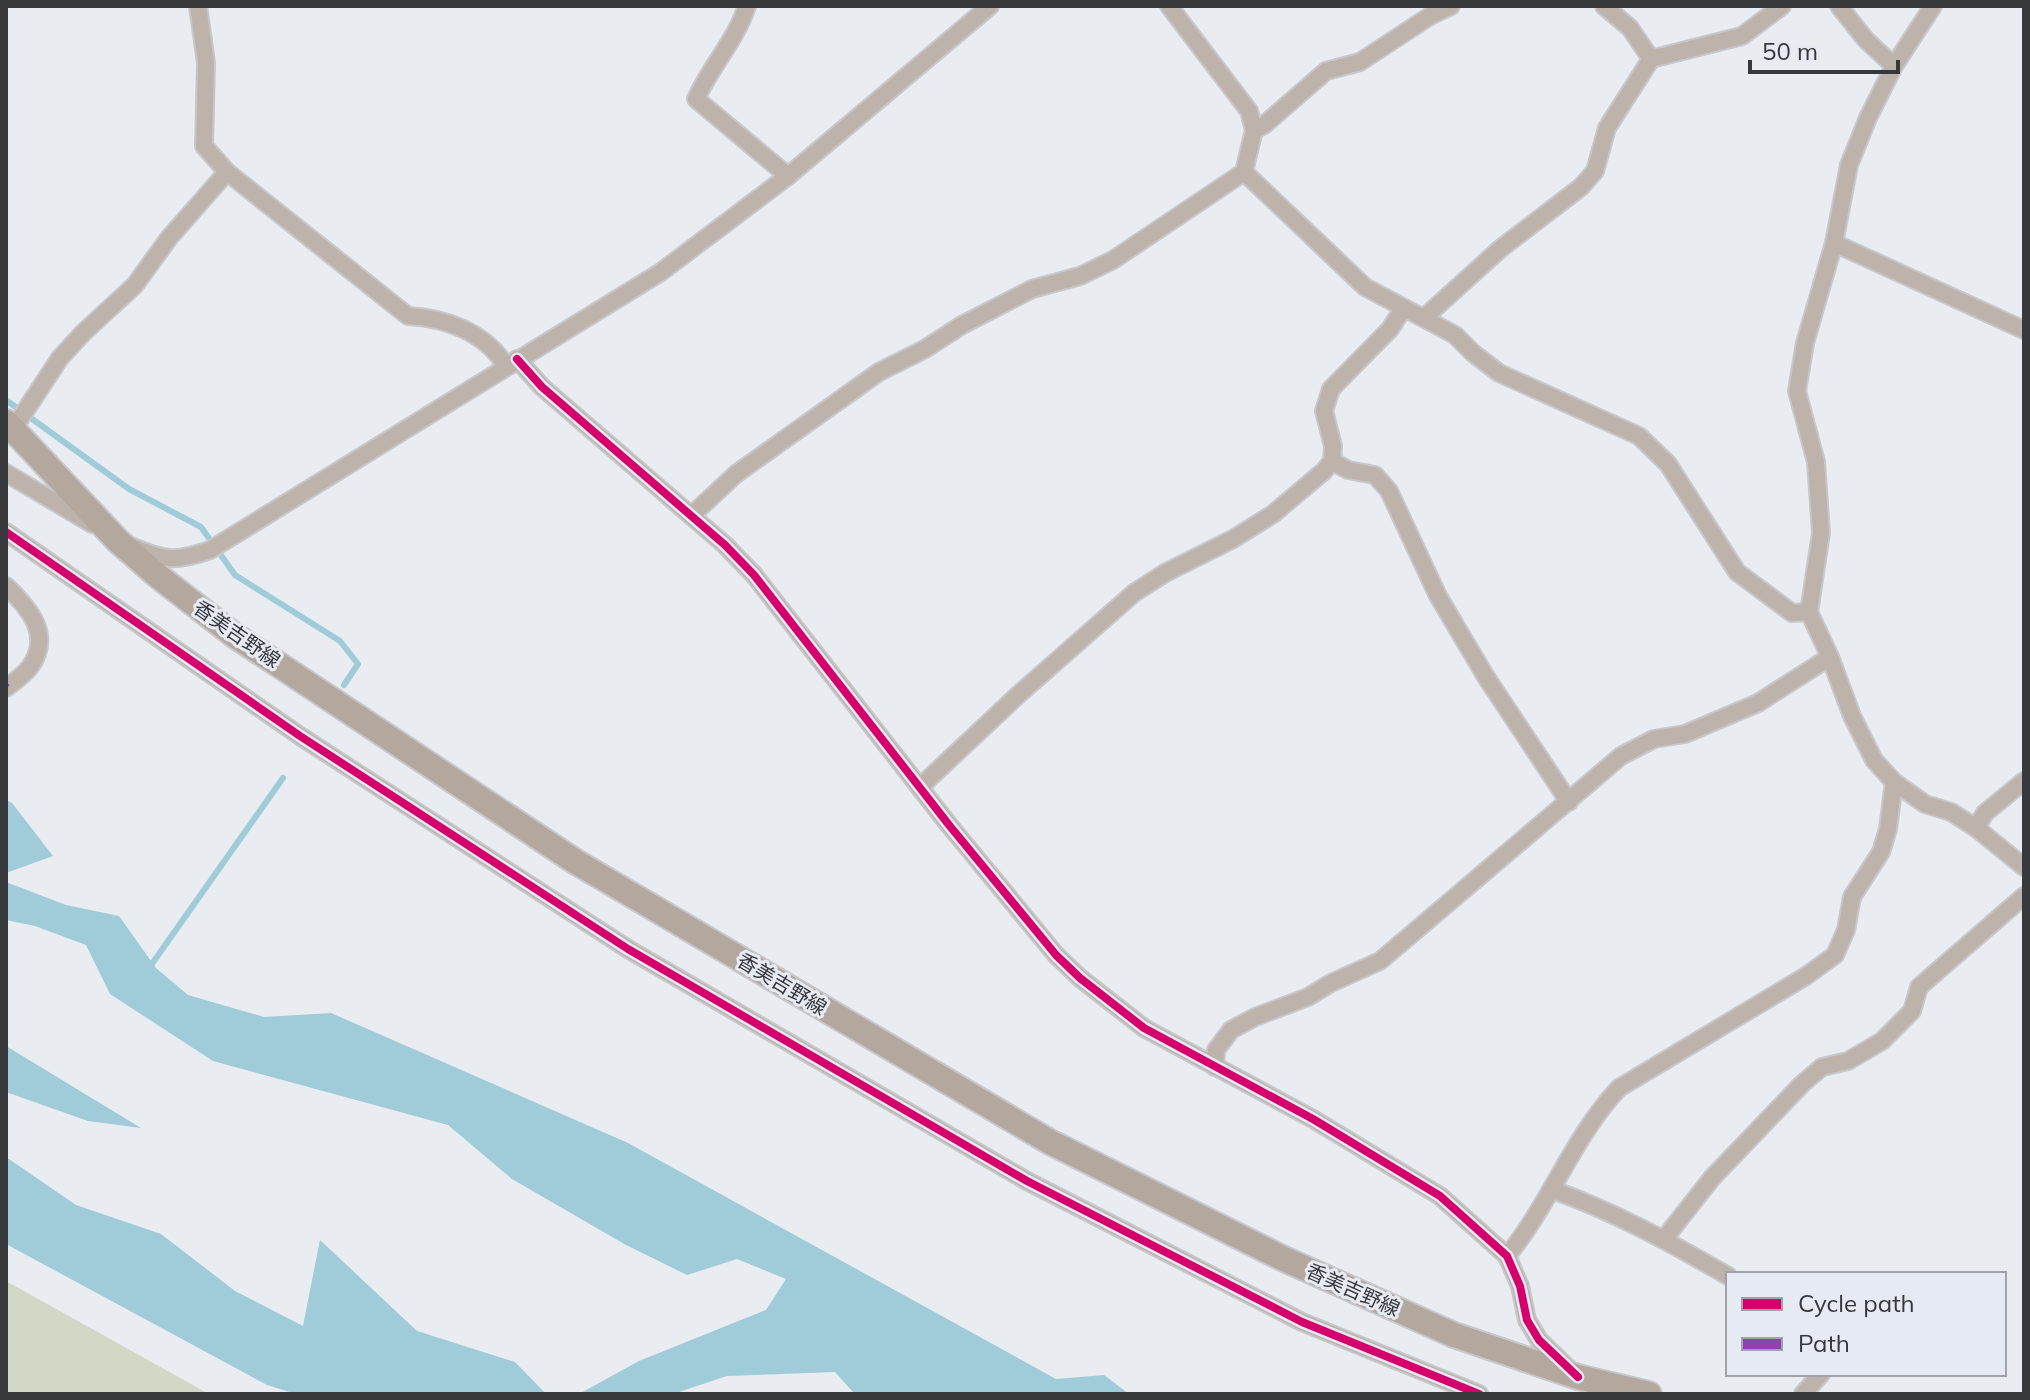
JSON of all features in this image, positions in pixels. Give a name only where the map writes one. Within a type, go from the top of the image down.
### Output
[{"type":"main road","name":"香美吉野線","points":[[17,419],[118,541],[158,576],[234,635],[576,862],[1050,1142],[1284,1259],[1454,1335],[1578,1377],[1649,1394]]},
{"type":"street","points":[[198,6],[206,63],[204,146],[227,172],[408,316],[430,317],[467,330],[512,362],[691,516],[754,575],[1056,955],[1144,1028],[1313,1119],[1440,1196],[1507,1256],[1520,1286],[1527,1320],[1539,1340],[1578,1377]]},
{"type":"street","points":[[747,6],[741,26],[707,75],[696,99],[788,176]]},
{"type":"street","points":[[6,473],[118,541],[161,559],[174,560],[216,546],[661,272],[788,176],[990,6]]},
{"type":"street","points":[[691,516],[736,474],[879,372],[1032,289],[1080,276],[1113,260],[1244,172],[1254,130],[1249,111],[1169,6]]},
{"type":"street","points":[[1254,130],[1264,125],[1326,71],[1360,62],[1430,16],[1451,6]]},
{"type":"street","points":[[1604,6],[1630,28],[1651,59]]},
{"type":"street","points":[[1425,317],[1500,249],[1581,187],[1595,171],[1607,128],[1651,59],[1742,36],[1782,6]]},
{"type":"street","points":[[1839,6],[1866,40],[1894,66]]},
{"type":"street","points":[[1933,6],[1894,66],[1849,165],[1834,243],[1805,343],[1797,391],[1816,462],[1821,533],[1809,612],[1852,716],[1874,760],[1894,782],[1925,804],[1951,812],[1976,828],[2024,867]]},
{"type":"street","points":[[17,419],[60,358],[135,285],[169,238],[227,172]]},
{"type":"street","points":[[1244,172],[1365,287],[1455,335],[1499,373],[1639,436],[1668,464],[1737,572],[1792,613],[1809,612]]},
{"type":"street","points":[[1834,243],[2024,330]]},
{"type":"street","points":[[920,787],[1134,593],[1273,514],[1324,471],[1332,461],[1333,446],[1324,411],[1331,389],[1390,329],[1403,309]]},
{"type":"street","points":[[1332,461],[1348,470],[1375,475],[1389,491],[1438,596],[1486,677],[1569,802]]},
{"type":"street","points":[[6,532],[300,736],[628,949],[1027,1181],[1302,1322],[1479,1394]]},
{"type":"street","points":[[6,586],[27,606],[38,627],[41,645],[30,668],[6,688]]},
{"type":"street","points":[[1215,1067],[1216,1050],[1231,1030],[1255,1017],[1308,997],[1380,961],[1621,756],[1654,739],[1685,734],[1758,703],[1830,657]]},
{"type":"street","points":[[1976,828],[1985,813],[2024,781]]},
{"type":"street","points":[[1507,1256],[1529,1229],[1597,1111],[1619,1088],[1806,976],[1835,955],[1846,930],[1852,897],[1881,852],[1888,829],[1894,782]]},
{"type":"street","points":[[1664,1239],[1712,1178],[1802,1084],[1822,1067],[1848,1061],[1882,1041],[1912,1011],[1919,987],[2024,896]]},
{"type":"street","points":[[1553,1190],[1596,1206],[1664,1239],[1726,1275]]},
{"type":"street","points":[[1803,1394],[1819,1376]]},
{"type":"green space","points":[[6,1281],[209,1394],[6,1394]]},
{"type":"water","points":[[6,800],[12,803],[53,856],[6,873]]},
{"type":"water","points":[[6,882],[66,905],[119,916],[156,968],[188,995],[264,1017],[331,1013],[628,1143],[1056,1379],[1104,1375],[1129,1394],[865,1394],[853,1392],[835,1372],[727,1376],[673,1394],[579,1394],[639,1361],[766,1310],[786,1279],[737,1259],[687,1275],[626,1245],[512,1179],[448,1125],[213,1061],[110,994],[86,945],[35,926],[6,920]]},
{"type":"water","points":[[6,1046],[141,1128],[88,1121],[6,1092]]},
{"type":"water","points":[[6,1157],[76,1205],[161,1234],[235,1291],[303,1326],[320,1240],[417,1331],[515,1362],[546,1394],[296,1394],[267,1385],[6,1244]]},
{"type":"waterway","points":[[6,400],[129,489],[201,527],[235,575],[340,641],[358,664],[344,685]]},
{"type":"waterway","points":[[149,968],[283,778]]},
{"type":"cycle path","points":[[517,359],[542,387],[725,545],[754,575],[949,825],[1056,955],[1144,1028],[1313,1119],[1440,1196],[1507,1256],[1520,1286],[1527,1320],[1539,1340],[1578,1377]]},
{"type":"cycle path","points":[[6,532],[300,736],[628,949],[1027,1181],[1302,1322],[1479,1394]]}]
